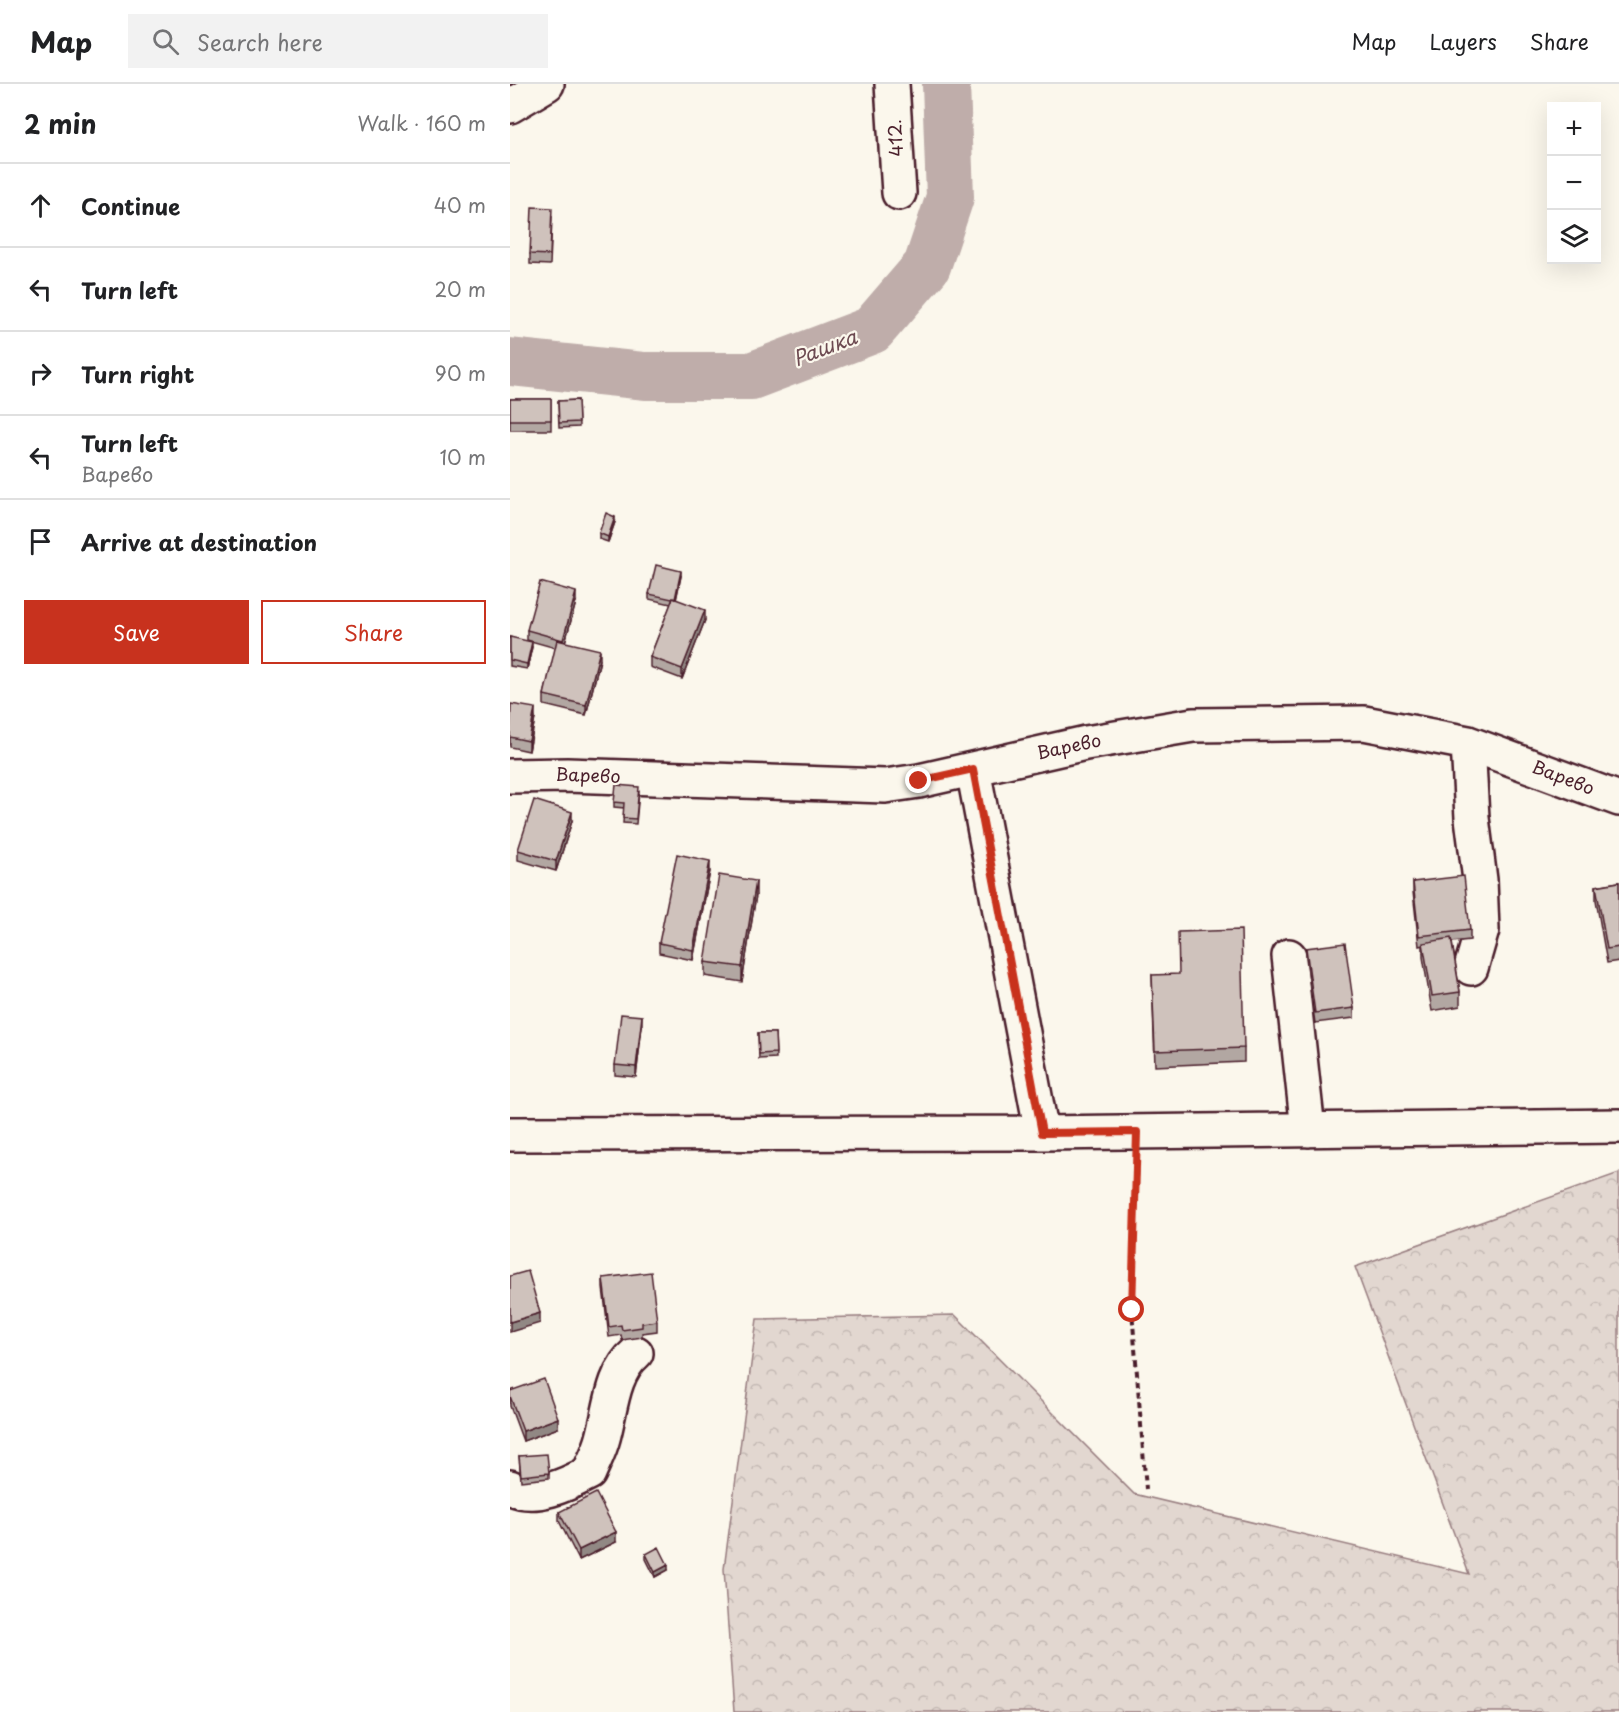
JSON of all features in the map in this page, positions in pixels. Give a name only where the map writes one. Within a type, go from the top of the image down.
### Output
[{"type":"street","points":[[510,106],[547,84]]},
{"type":"street","name":"412.","points":[[892,84],[899,193]]},
{"type":"street","name":"Варево","points":[[510,776],[567,775],[885,786],[919,781],[1086,743],[1193,724],[1364,723],[1468,743],[1619,799]]},
{"type":"street","points":[[1468,743],[1482,930],[1471,968]]},
{"type":"street","points":[[973,769],[1042,1133]]},
{"type":"street","points":[[1289,956],[1308,1130]]},
{"type":"street","points":[[510,1134],[1042,1133],[1619,1126]]},
{"type":"street","points":[[510,1487],[515,1490],[537,1491],[569,1483],[589,1473],[603,1440],[612,1395],[626,1361],[636,1353]]},
{"type":"path","points":[[1137,1132],[1132,1310],[1146,1489]]},
{"type":"green space","points":[[1619,1173],[1619,1712],[734,1712],[724,1569],[757,1319],[955,1315],[1134,1494],[1469,1574],[1355,1267]]},
{"type":"building","points":[[532,207],[552,208],[550,255],[530,254]]},
{"type":"building","points":[[510,399],[551,399],[551,420],[510,420]]},
{"type":"building","points":[[578,400],[579,422],[559,423],[558,401]]},
{"type":"building","points":[[606,513],[615,517],[608,537],[599,533]]},
{"type":"building","points":[[656,565],[681,571],[675,599],[649,594]]},
{"type":"building","points":[[540,582],[576,592],[563,640],[527,630]]},
{"type":"building","points":[[673,598],[705,610],[682,669],[650,657]]},
{"type":"building","points":[[510,637],[532,642],[527,664],[510,660]]},
{"type":"building","points":[[557,640],[600,650],[586,705],[544,695]]},
{"type":"building","points":[[511,704],[535,708],[529,741],[510,737]]},
{"type":"building","points":[[616,785],[639,787],[636,819],[623,818],[624,803],[614,802]]},
{"type":"building","points":[[534,800],[572,812],[556,861],[518,850]]},
{"type":"building","points":[[677,854],[710,861],[693,950],[659,943]]},
{"type":"building","points":[[719,875],[756,881],[742,967],[705,962]]},
{"type":"building","points":[[1464,876],[1470,930],[1419,936],[1413,882]]},
{"type":"building","points":[[1619,882],[1619,947],[1607,949],[1596,886]]},
{"type":"building","points":[[1241,930],[1244,1048],[1155,1051],[1152,975],[1179,974],[1178,932]]},
{"type":"building","points":[[1451,938],[1460,992],[1432,996],[1423,943]]},
{"type":"building","points":[[1345,943],[1354,1008],[1315,1013],[1306,948]]},
{"type":"building","points":[[621,1014],[642,1016],[636,1067],[615,1065]]},
{"type":"building","points":[[758,1033],[775,1033],[776,1053],[759,1054]]},
{"type":"building","points":[[528,1271],[540,1313],[510,1322],[510,1276]]},
{"type":"building","points":[[651,1272],[657,1321],[642,1323],[642,1327],[622,1330],[621,1325],[609,1327],[603,1278]]},
{"type":"building","points":[[544,1379],[558,1418],[523,1431],[510,1391]]},
{"type":"building","points":[[547,1454],[549,1473],[521,1476],[519,1456]]},
{"type":"building","points":[[596,1493],[616,1532],[579,1550],[559,1512]]},
{"type":"building","points":[[659,1547],[668,1565],[655,1572],[646,1554]]},
{"type":"waterway","name":"Рашка","points":[[510,362],[645,376],[751,376],[872,330],[927,266],[950,197],[946,84]]},
{"type":"route","points":[[919,781],[973,769],[1042,1133],[1137,1132],[1132,1310]]}]
